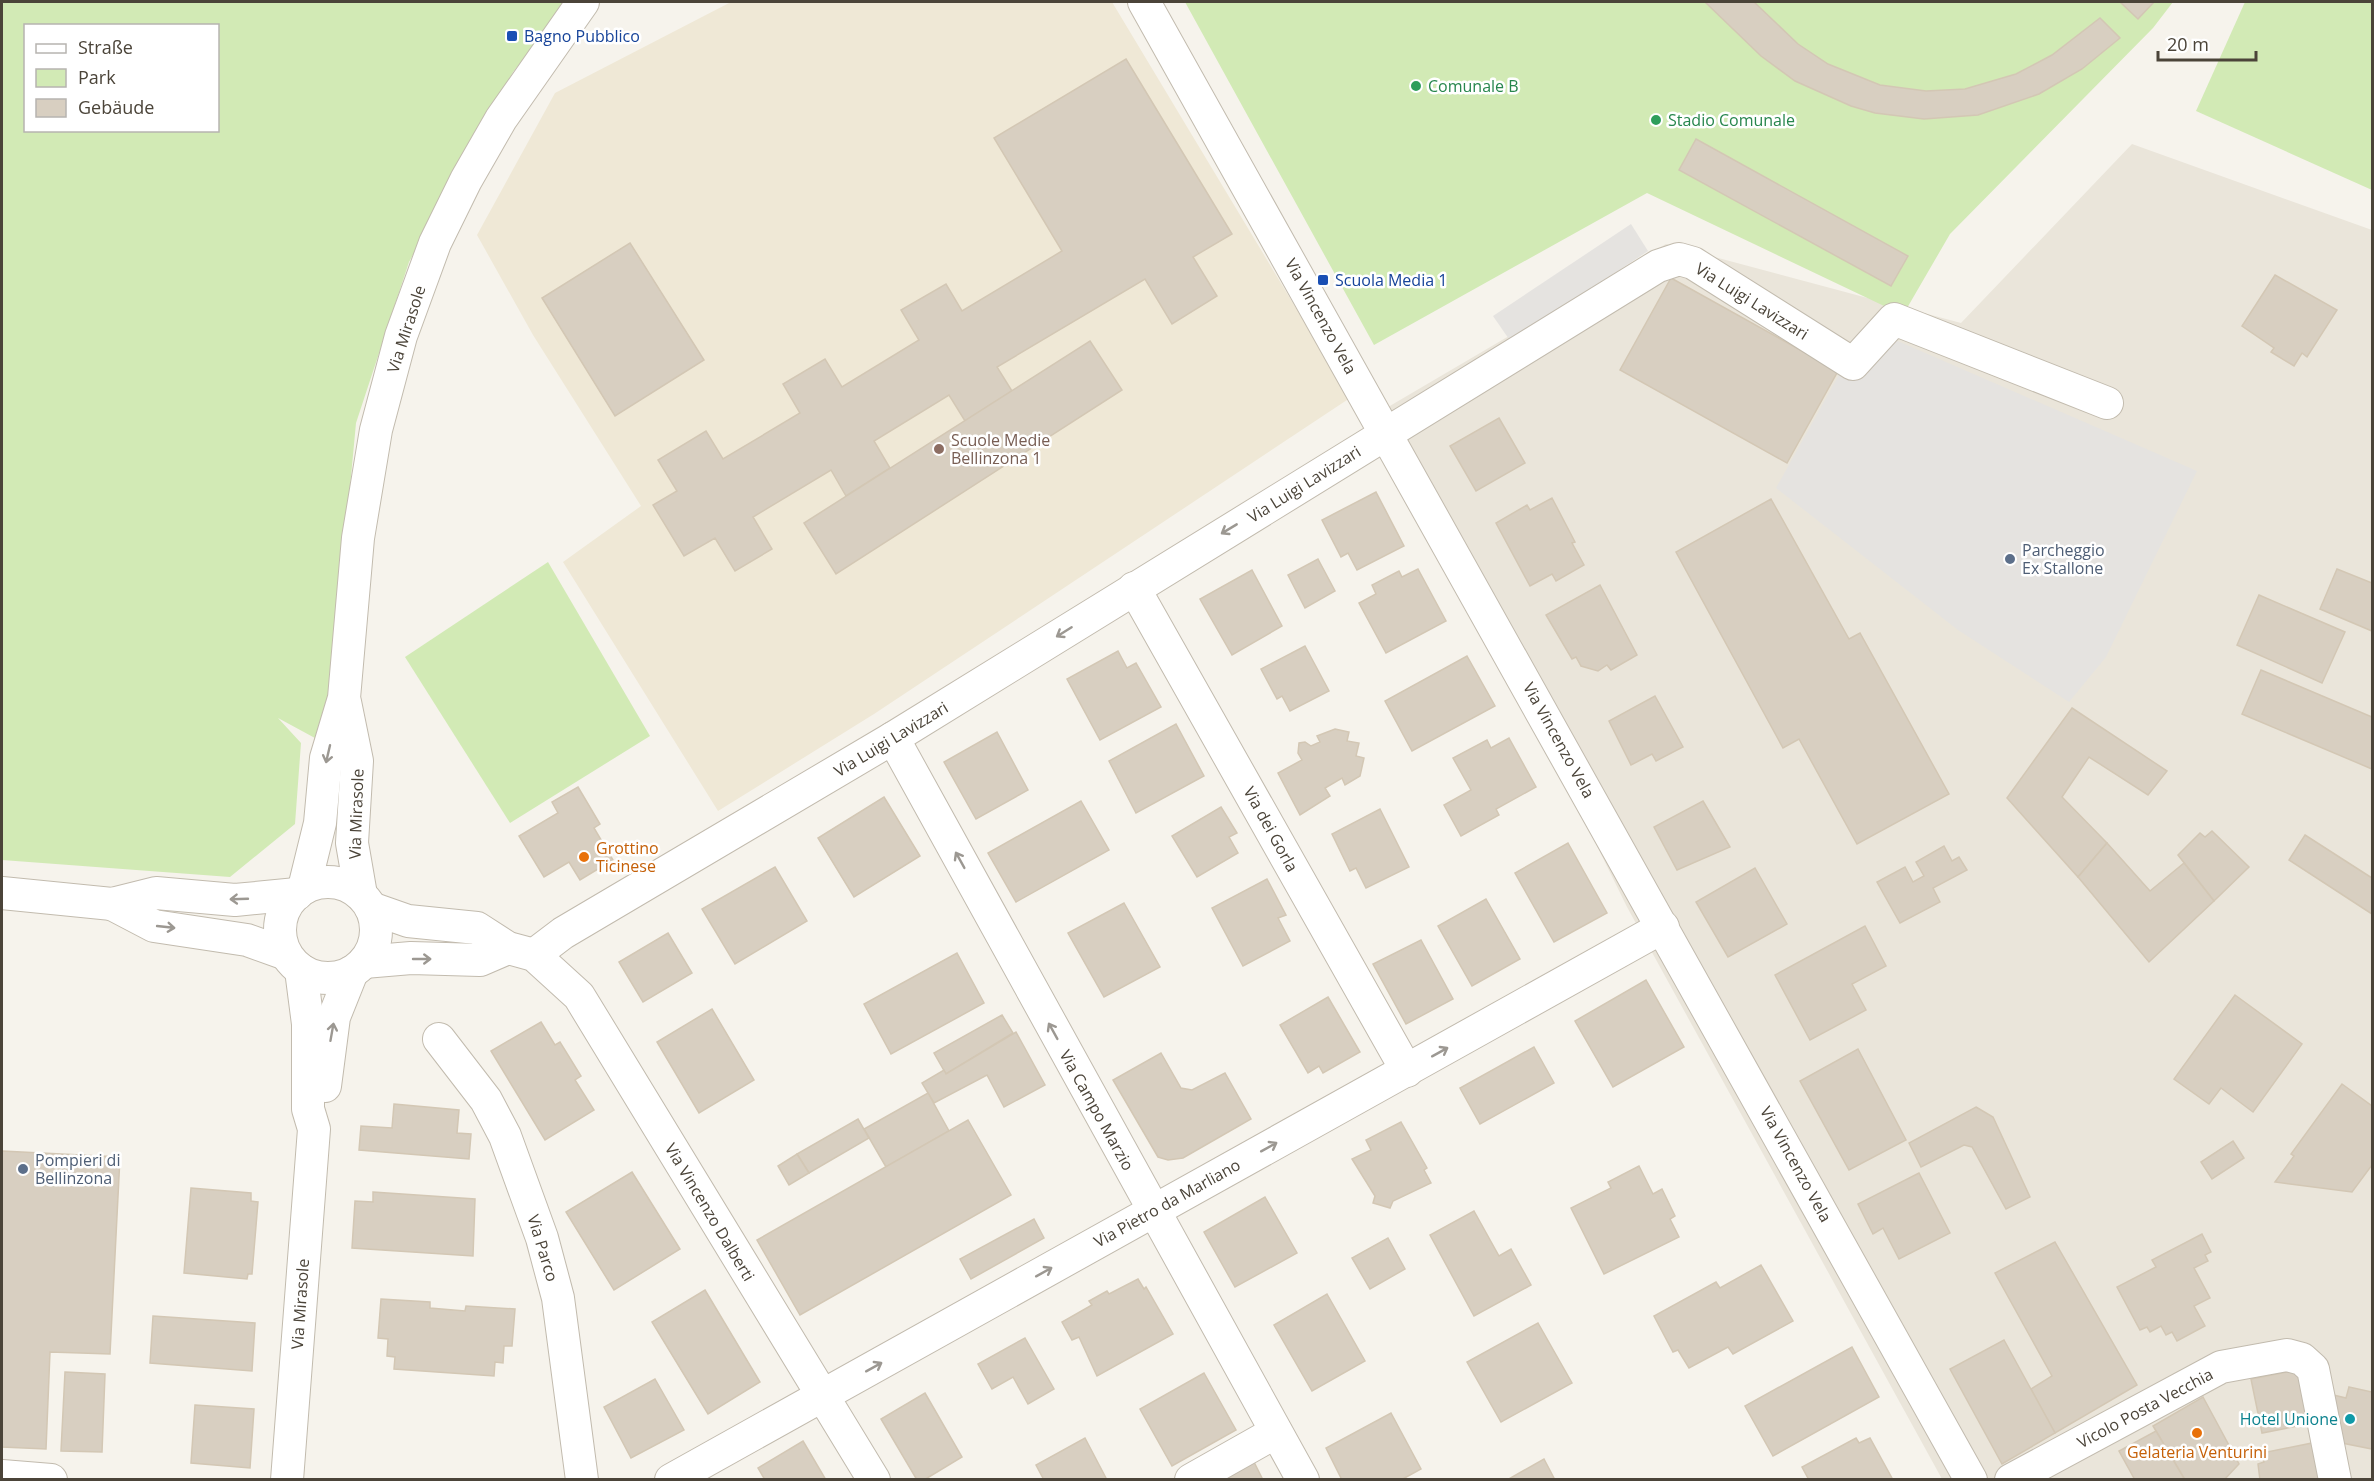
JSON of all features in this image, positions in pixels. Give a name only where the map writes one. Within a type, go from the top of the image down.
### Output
[{"type":"street","name":"Via Mirasole","points":[[301,891],[320,823],[326,758],[344,698],[358,538],[376,430],[401,336],[435,243],[466,180],[501,119],[582,2]]},
{"type":"street","name":"Via Vincenzo Vela","points":[[1144,2],[1971,1479]]},
{"type":"street","name":"Via Luigi Lavizzari","points":[[358,967],[411,958],[480,960],[521,951],[574,926],[893,738],[1658,266],[1678,259],[1693,263],[1854,364],[1894,319],[2107,403]]},
{"type":"street","name":"Via dei Gorla","points":[[1134,588],[1407,1071]]},
{"type":"street","name":"Via Mirasole","points":[[344,698],[357,761],[352,843],[366,901]]},
{"type":"street","name":"Via Campo Marzio","points":[[893,738],[1152,1211],[1303,1479]]},
{"type":"street","points":[[2,893],[112,904],[156,893],[235,900],[301,891],[319,883],[334,882],[348,886],[366,901],[408,921],[477,928],[521,951]]},
{"type":"street","points":[[293,962],[281,942],[281,922],[288,903],[301,891]]},
{"type":"street","points":[[112,904],[154,926],[247,940],[326,978],[358,967],[376,936],[366,901]]},
{"type":"street","name":"Via Pietro da Marliano","points":[[671,1479],[1663,927]]},
{"type":"street","name":"Via Vincenzo Dalberti","points":[[521,951],[579,996],[874,1479]]},
{"type":"street","name":"Via Mirasole","points":[[287,1479],[314,1129],[308,1109],[308,1024],[293,962]]},
{"type":"street","name":"Via Mirasole","points":[[314,1129],[323,1112],[326,1065],[334,1017],[358,967]]},
{"type":"street","name":"Via Parco","points":[[440,1038],[486,1100],[505,1136],[542,1238],[558,1298],[582,1479]]},
{"type":"street","name":"Vicolo Posta Vecchia","points":[[2011,1479],[2222,1367],[2287,1355],[2302,1359],[2313,1369],[2335,1479]]},
{"type":"street","points":[[1191,1479],[1276,1432]]},
{"type":"street","points":[[2,1476],[51,1479]]},
{"type":"shaded area","name":"Scuole Medie Bellinzona 1","points":[[731,2],[1112,2],[1350,398],[874,714],[718,811],[563,562],[641,506],[533,335],[477,235],[555,93]]},
{"type":"shaded area","points":[[2132,144],[2372,230],[2372,1479],[1942,1479],[1627,907],[1383,410],[1666,244],[1961,323]]},
{"type":"shaded area","points":[[1631,224],[1648,251],[1511,342],[1493,316]]},
{"type":"shaded area","name":"Parcheggio Ex Stallone","points":[[1893,339],[2197,471],[2106,657],[2069,702],[1958,630],[1776,488],[1840,373]]},
{"type":"green space","points":[[2,2],[569,2],[513,72],[409,262],[356,423],[326,744],[278,718],[301,743],[295,824],[230,877],[2,860]]},
{"type":"green space","name":"Stadio Comunale","points":[[1185,2],[2173,2],[2153,28],[1950,234],[1903,315],[1647,193],[1374,345]]},
{"type":"green space","points":[[2245,2],[2372,2],[2372,190],[2196,111]]},
{"type":"green space","points":[[548,562],[650,736],[510,823],[405,657]]},
{"type":"building","points":[[1705,2],[1754,2],[1798,44],[1828,64],[1880,85],[1926,91],[1965,89],[2016,74],[2052,55],[2100,18],[2120,38],[2082,69],[2039,94],[1978,115],[1924,119],[1875,113],[1851,106],[1795,81],[1761,56]]},
{"type":"building","points":[[2120,2],[2154,2],[2138,19]]},
{"type":"building","points":[[1126,59],[1232,234],[1193,257],[1217,296],[1172,324],[1145,279],[997,367],[1012,391],[965,421],[949,395],[874,441],[890,468],[846,496],[831,470],[753,517],[772,549],[735,571],[715,538],[684,556],[653,505],[677,491],[658,460],[706,431],[723,459],[800,413],[783,384],[825,359],[842,387],[919,340],[901,310],[946,284],[962,311],[1062,251],[994,138]]},
{"type":"building","points":[[1696,139],[1908,256],[1891,286],[1679,170]]},
{"type":"building","points":[[630,243],[704,360],[615,416],[542,298]]},
{"type":"building","points":[[2275,275],[2337,310],[2307,357],[2302,353],[2294,366],[2271,352],[2274,348],[2242,326]]},
{"type":"building","points":[[1671,278],[1838,371],[1787,463],[1620,370]]},
{"type":"building","points":[[1090,341],[1122,390],[836,574],[804,523]]},
{"type":"building","points":[[1499,418],[1525,463],[1476,491],[1450,446]]},
{"type":"building","points":[[1376,492],[1404,546],[1357,570],[1348,553],[1341,557],[1322,520]]},
{"type":"building","points":[[1552,498],[1584,565],[1556,581],[1552,574],[1530,586],[1496,523],[1527,505],[1530,510]]},
{"type":"building","points":[[1771,499],[1849,639],[1860,633],[1949,794],[1857,844],[1799,739],[1783,748],[1676,552]]},
{"type":"building","points":[[1318,559],[1335,591],[1305,608],[1288,575]]},
{"type":"building","points":[[1418,569],[1446,621],[1386,653],[1359,603],[1376,594],[1372,585],[1399,571],[1402,577]]},
{"type":"building","points":[[2337,569],[2372,583],[2372,631],[2320,609]]},
{"type":"building","points":[[1252,570],[1282,626],[1232,655],[1200,599]]},
{"type":"building","points":[[1600,585],[1637,655],[1611,670],[1607,665],[1598,671],[1581,666],[1576,657],[1572,659],[1546,615]]},
{"type":"building","points":[[2259,595],[2345,632],[2322,683],[2237,645]]},
{"type":"building","points":[[1305,646],[1329,691],[1290,711],[1282,696],[1277,699],[1261,669]]},
{"type":"building","points":[[1118,651],[1127,668],[1136,663],[1161,707],[1100,740],[1067,679]]},
{"type":"building","points":[[1467,656],[1495,706],[1412,751],[1385,701]]},
{"type":"building","points":[[2261,670],[2372,717],[2372,769],[2242,714]]},
{"type":"building","points":[[1655,696],[1683,747],[1656,761],[1652,754],[1631,765],[1609,721]]},
{"type":"building","points":[[2072,708],[2167,771],[2148,795],[2089,757],[2062,797],[2107,843],[2078,877],[2007,798]]},
{"type":"building","points":[[1176,724],[1204,776],[1136,813],[1109,761]]},
{"type":"building","points":[[1335,729],[1349,732],[1347,741],[1359,743],[1356,756],[1364,758],[1360,776],[1345,785],[1342,778],[1325,788],[1330,796],[1300,815],[1278,773],[1302,760],[1298,753],[1299,743],[1305,742],[1311,746],[1320,742],[1317,736]]},
{"type":"building","points":[[997,732],[1028,790],[976,819],[944,762]]},
{"type":"building","points":[[1509,738],[1536,787],[1496,809],[1499,815],[1461,836],[1444,805],[1471,790],[1453,758],[1487,740],[1491,748]]},
{"type":"building","points":[[578,787],[600,824],[594,828],[613,860],[580,880],[569,862],[544,877],[519,836],[558,813],[552,802]]},
{"type":"building","points":[[884,797],[920,856],[854,897],[818,838]]},
{"type":"building","points":[[1081,801],[1109,850],[1016,902],[988,853]]},
{"type":"building","points":[[1703,801],[1730,847],[1677,870],[1654,827]]},
{"type":"building","points":[[1221,807],[1237,833],[1229,837],[1238,853],[1197,877],[1172,836]]},
{"type":"building","points":[[1380,809],[1409,867],[1366,888],[1356,868],[1350,871],[1332,834]]},
{"type":"building","points":[[2212,831],[2249,867],[2214,901],[2178,855],[2200,833],[2205,837]]},
{"type":"building","points":[[2305,835],[2372,878],[2372,914],[2289,860]]},
{"type":"building","points":[[1568,843],[1607,913],[1554,942],[1515,873]]},
{"type":"building","points":[[2107,843],[2150,891],[2184,863],[2214,901],[2149,962],[2078,877]]},
{"type":"building","points":[[1944,846],[1952,861],[1959,857],[1967,870],[1933,888],[1940,902],[1900,923],[1877,882],[1905,867],[1913,882],[1924,876],[1916,862]]},
{"type":"building","points":[[775,867],[807,921],[735,964],[702,909]]},
{"type":"building","points":[[1755,868],[1787,924],[1728,957],[1696,902]]},
{"type":"building","points":[[1267,879],[1286,915],[1278,918],[1290,941],[1243,966],[1212,908]]},
{"type":"building","points":[[1486,899],[1520,959],[1472,986],[1438,926]]},
{"type":"building","points":[[1124,903],[1160,967],[1104,997],[1068,933]]},
{"type":"building","points":[[1865,926],[1886,966],[1852,984],[1866,1010],[1810,1040],[1775,975]]},
{"type":"building","points":[[668,933],[692,973],[643,1002],[619,962]]},
{"type":"building","points":[[1421,940],[1453,999],[1406,1024],[1373,964]]},
{"type":"building","points":[[957,953],[984,1003],[891,1054],[864,1004]]},
{"type":"building","points":[[1646,980],[1684,1047],[1613,1087],[1575,1021]]},
{"type":"building","points":[[2235,995],[2302,1044],[2253,1112],[2221,1088],[2209,1104],[2174,1079]]},
{"type":"building","points":[[1328,997],[1360,1052],[1323,1073],[1319,1066],[1308,1073],[1280,1025]]},
{"type":"building","points":[[712,1009],[754,1080],[699,1113],[657,1042]]},
{"type":"building","points":[[1002,1015],[1013,1033],[946,1074],[934,1053]]},
{"type":"building","points":[[541,1022],[555,1045],[560,1042],[581,1076],[575,1080],[594,1110],[545,1140],[491,1051]]},
{"type":"building","points":[[1016,1032],[1045,1085],[1004,1107],[987,1075],[934,1103],[922,1083],[944,1070],[946,1074]]},
{"type":"building","points":[[1534,1047],[1554,1083],[1480,1124],[1460,1088]]},
{"type":"building","points":[[1858,1049],[1906,1140],[1849,1170],[1800,1081]]},
{"type":"building","points":[[1161,1053],[1181,1088],[1192,1090],[1225,1073],[1251,1119],[1183,1158],[1168,1160],[1158,1157],[1113,1080]]},
{"type":"building","points":[[2342,1084],[2372,1106],[2372,1165],[2352,1192],[2275,1182],[2294,1156],[2291,1154]]},
{"type":"building","points":[[928,1093],[949,1131],[886,1167],[864,1129]]},
{"type":"building","points":[[394,1104],[459,1110],[457,1133],[471,1134],[469,1159],[359,1150],[361,1126],[392,1128]]},
{"type":"building","points":[[1976,1107],[1993,1117],[2030,1197],[2006,1209],[1972,1147],[1964,1145],[1921,1167],[1909,1143]]},
{"type":"building","points":[[858,1119],[869,1138],[809,1173],[797,1154]]},
{"type":"building","points":[[968,1120],[1011,1195],[800,1315],[757,1240]]},
{"type":"building","points":[[1401,1122],[1427,1168],[1424,1170],[1431,1183],[1393,1201],[1390,1208],[1373,1203],[1375,1196],[1352,1159],[1371,1150],[1366,1140]]},
{"type":"building","points":[[2233,1141],[2244,1158],[2212,1179],[2201,1162]]},
{"type":"building","points":[[2,1151],[120,1157],[110,1354],[50,1352],[46,1449],[2,1447]]},
{"type":"building","points":[[797,1154],[809,1173],[789,1185],[778,1166]]},
{"type":"building","points":[[1639,1166],[1653,1194],[1662,1189],[1675,1216],[1670,1219],[1679,1237],[1604,1274],[1571,1208],[1611,1188],[1608,1182]]},
{"type":"building","points":[[632,1172],[680,1249],[614,1290],[566,1212]]},
{"type":"building","points":[[1919,1173],[1950,1233],[1899,1259],[1883,1228],[1873,1234],[1858,1204]]},
{"type":"building","points":[[191,1188],[251,1193],[251,1201],[258,1202],[252,1274],[248,1274],[247,1279],[184,1273]]},
{"type":"building","points":[[373,1192],[475,1199],[473,1256],[352,1248],[355,1201],[373,1202]]},
{"type":"building","points":[[1265,1197],[1297,1253],[1235,1287],[1204,1232]]},
{"type":"building","points":[[1474,1211],[1499,1256],[1511,1249],[1531,1285],[1474,1316],[1430,1235]]},
{"type":"building","points":[[1034,1219],[1044,1238],[971,1279],[960,1259]]},
{"type":"building","points":[[2202,1234],[2211,1252],[2205,1255],[2208,1261],[2194,1268],[2210,1298],[2194,1306],[2205,1326],[2177,1341],[2172,1332],[2166,1335],[2161,1326],[2150,1332],[2147,1327],[2140,1330],[2117,1287],[2156,1267],[2152,1260]]},
{"type":"building","points":[[1388,1238],[1405,1269],[1370,1289],[1352,1258]]},
{"type":"building","points":[[2055,1242],[2137,1385],[2055,1433],[2031,1389],[2052,1376],[1995,1273]]},
{"type":"building","points":[[1761,1265],[1793,1321],[1733,1354],[1728,1347],[1689,1368],[1678,1350],[1673,1352],[1654,1316],[1716,1282],[1720,1288]]},
{"type":"building","points":[[1138,1279],[1144,1289],[1146,1287],[1173,1334],[1097,1376],[1079,1337],[1072,1340],[1062,1322],[1092,1305],[1089,1301],[1107,1291],[1109,1294]]},
{"type":"building","points":[[705,1290],[760,1382],[708,1414],[652,1322]]},
{"type":"building","points":[[1327,1294],[1365,1361],[1312,1391],[1274,1325]]},
{"type":"building","points":[[381,1299],[430,1302],[430,1308],[465,1311],[466,1306],[515,1309],[512,1346],[504,1346],[503,1363],[495,1362],[494,1376],[394,1369],[395,1357],[387,1356],[388,1339],[378,1338]]},
{"type":"building","points":[[153,1316],[255,1323],[252,1371],[150,1363]]},
{"type":"building","points":[[1538,1323],[1572,1383],[1501,1422],[1467,1362]]},
{"type":"building","points":[[1025,1338],[1054,1389],[1028,1404],[1013,1377],[992,1389],[978,1364]]},
{"type":"building","points":[[2004,1340],[2055,1433],[2002,1464],[1950,1369]]},
{"type":"building","points":[[1852,1347],[1879,1397],[1773,1456],[1745,1406]]},
{"type":"building","points":[[2307,1368],[2318,1422],[2262,1433],[2251,1379]]},
{"type":"building","points":[[65,1372],[105,1374],[102,1452],[61,1451]]},
{"type":"building","points":[[1204,1373],[1236,1430],[1172,1466],[1140,1409]]},
{"type":"building","points":[[655,1379],[684,1430],[631,1458],[604,1407]]},
{"type":"building","name":"Hotel Unione","points":[[2349,1387],[2372,1392],[2372,1449],[2332,1441],[2321,1392],[2346,1398]]},
{"type":"building","points":[[925,1393],[962,1457],[924,1480],[917,1480],[881,1419]]},
{"type":"building","points":[[2203,1397],[2239,1464],[2224,1480],[2185,1480],[2153,1426]]},
{"type":"building","points":[[195,1405],[254,1409],[250,1468],[191,1463]]},
{"type":"building","points":[[1391,1413],[1421,1469],[1401,1480],[1342,1480],[1326,1448]]},
{"type":"building","points":[[2156,1431],[2185,1480],[2135,1480],[2119,1451]]},
{"type":"building","points":[[1085,1438],[1107,1480],[1044,1480],[1036,1465]]},
{"type":"building","points":[[1856,1438],[1859,1443],[1870,1438],[1893,1480],[1809,1480],[1802,1467]]},
{"type":"building","points":[[803,1441],[826,1480],[765,1480],[758,1468]]},
{"type":"building","points":[[2322,1441],[2330,1480],[2260,1480],[2258,1464],[2264,1462],[2262,1453]]},
{"type":"building","points":[[1544,1459],[1555,1480],[1507,1480]]},
{"type":"building","points":[[1254,1462],[1263,1480],[1223,1480]]},
{"type":"place","name":"Bagno Pubblico","points":[[512,36]]},
{"type":"place","name":"Comunale B","points":[[1416,86]]},
{"type":"place","name":"Stadio Comunale","points":[[1656,120]]},
{"type":"place","name":"Scuola Media 1","points":[[1323,280]]},
{"type":"place","name":"Scuole Medie Bellinzona 1","points":[[939,449]]},
{"type":"place","name":"Parcheggio Ex Stallone","points":[[2010,559]]},
{"type":"place","name":"Grottino Ticinese","points":[[584,857]]},
{"type":"place","name":"Pompieri di Bellinzona","points":[[23,1169]]},
{"type":"place","name":"Hotel Unione","points":[[2350,1419]]},
{"type":"place","name":"Gelateria Venturini","points":[[2197,1433]]}]
